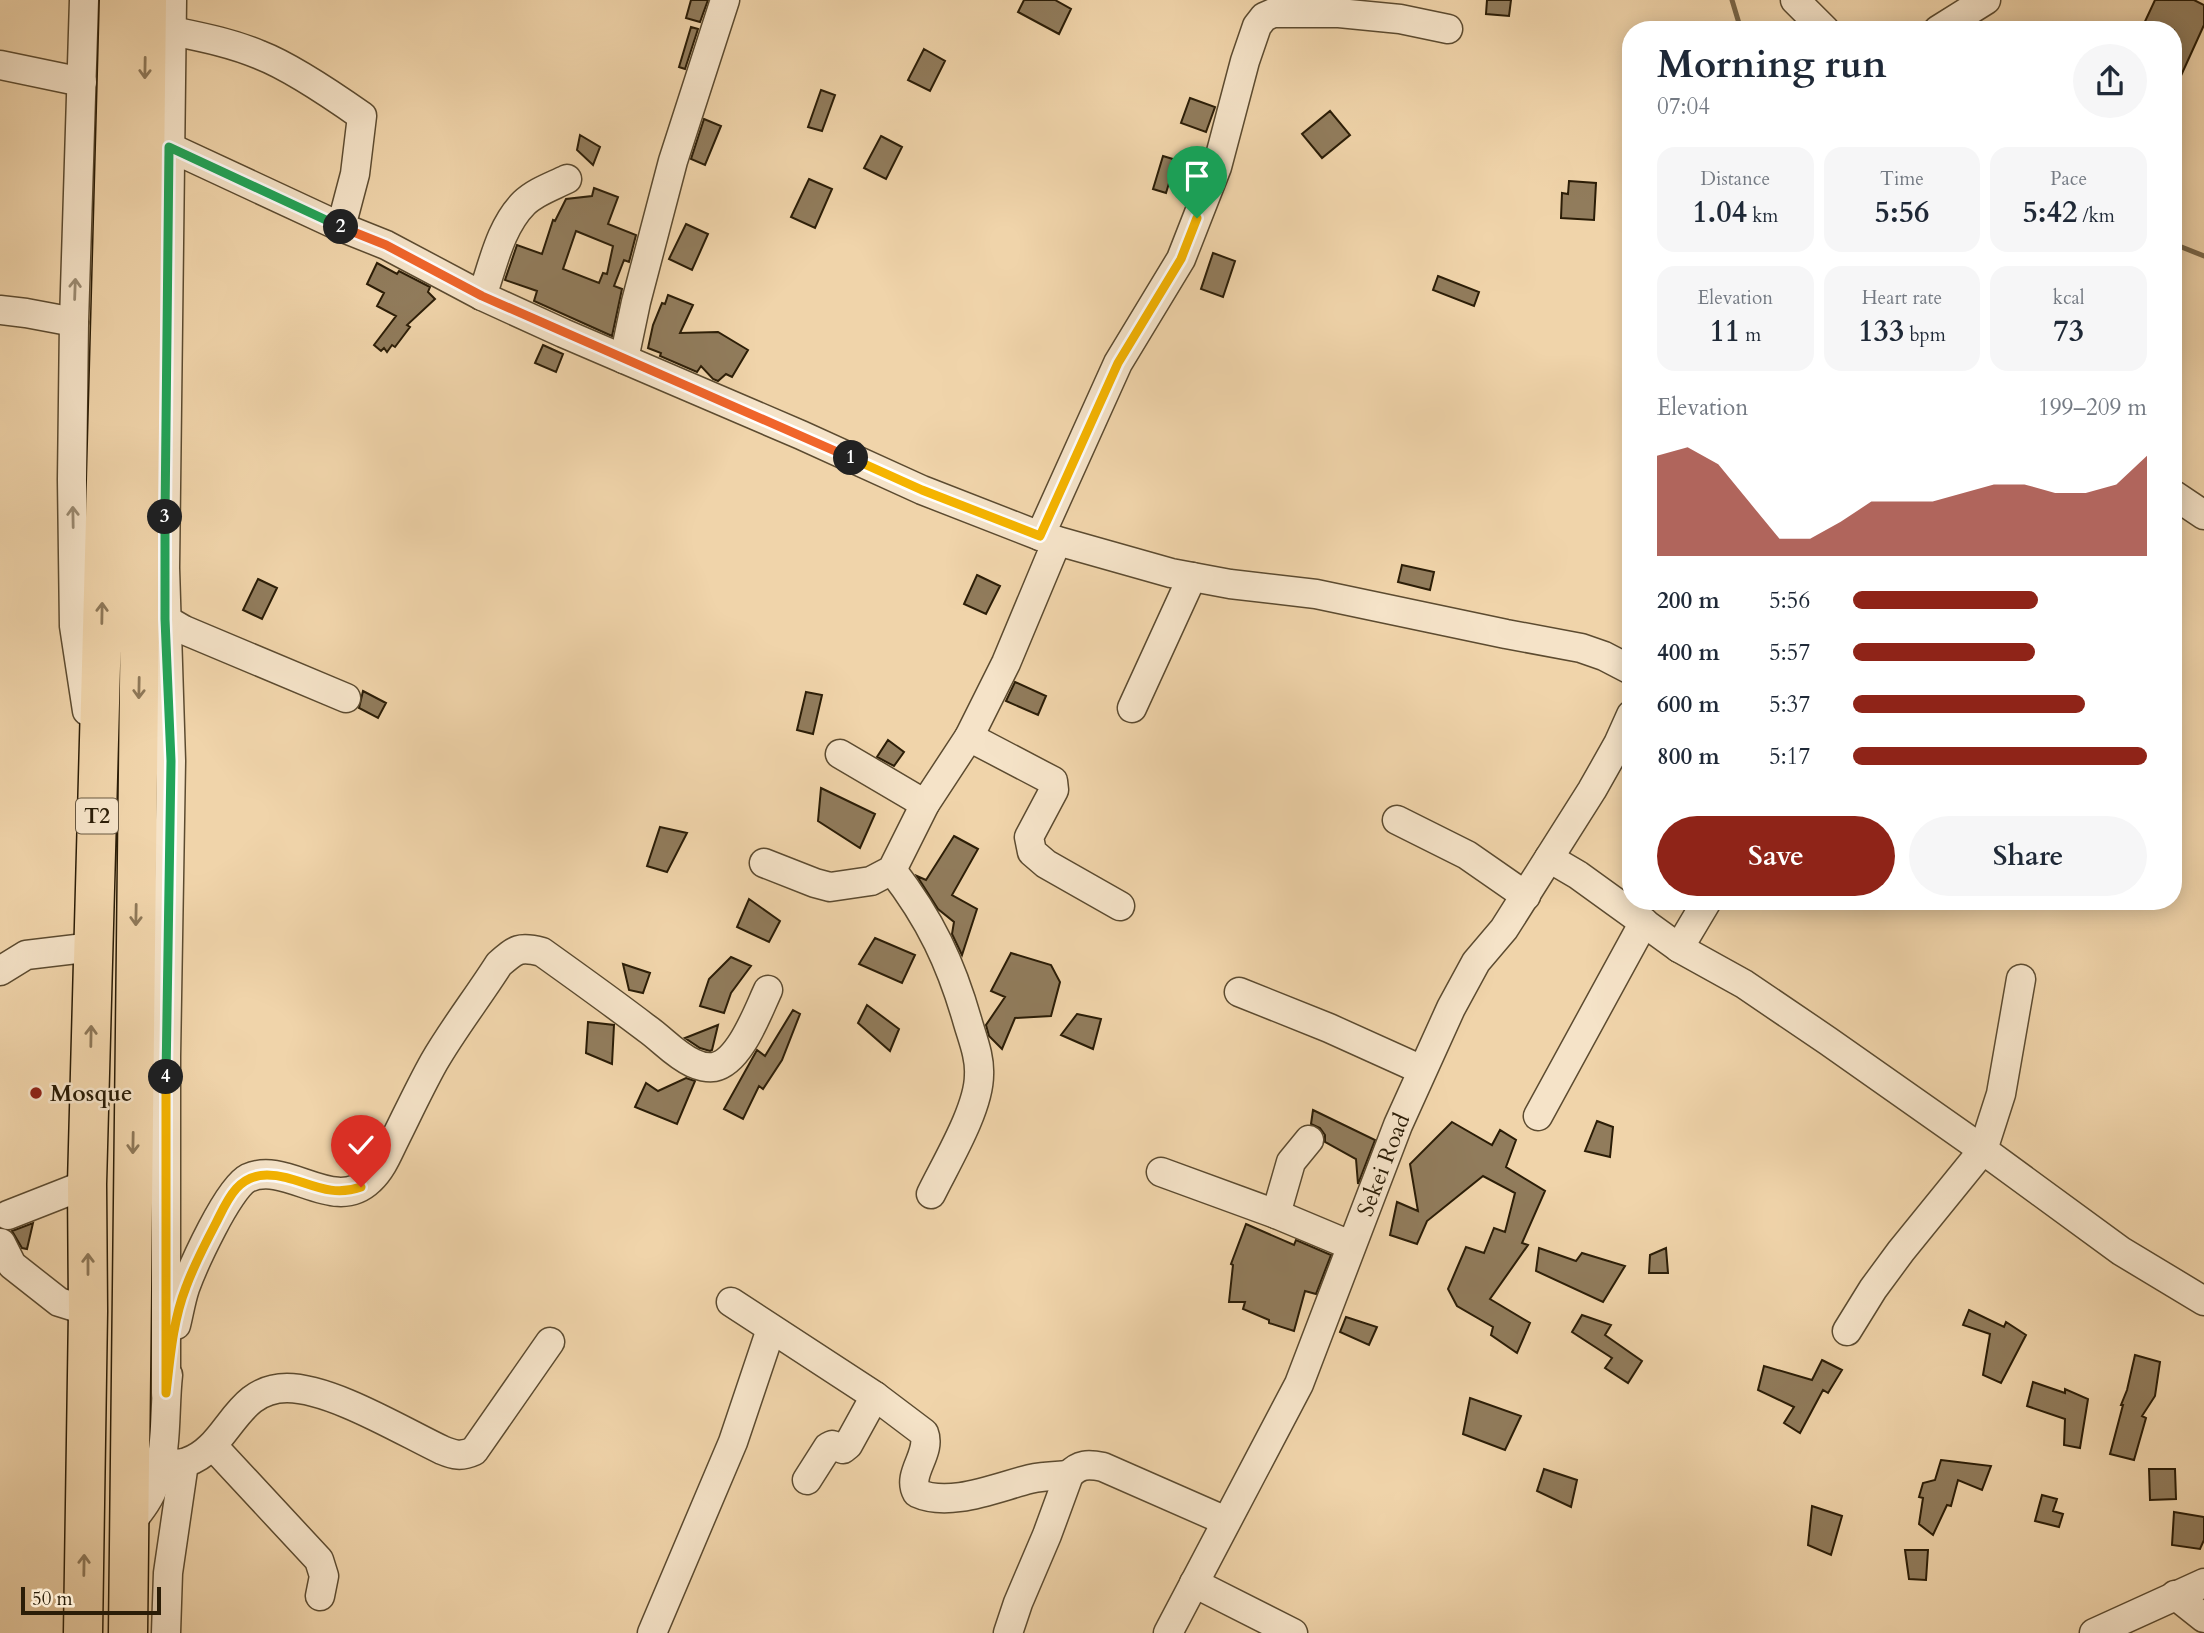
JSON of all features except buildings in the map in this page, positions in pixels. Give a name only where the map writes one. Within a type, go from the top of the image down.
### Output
[{"type":"highway","name":"T2","points":[[83,1633],[88,1311],[87,1184],[119,0]]},
{"type":"highway","name":"T2","points":[[128,1633],[147,0]]},
{"type":"street","points":[[84,0],[74,322],[74,626],[98,779]]},
{"type":"street","points":[[166,1633],[172,1463],[166,1393],[166,1057],[171,761],[165,619],[172,0]]},
{"type":"street","points":[[624,359],[636,302],[673,162],[725,0]]},
{"type":"street","points":[[1795,0],[1816,21]]},
{"type":"street","points":[[1952,21],[1986,0]]},
{"type":"street","points":[[764,863],[830,887],[871,881],[892,870],[925,804],[969,737],[1006,663],[1048,539],[1118,363],[1181,259],[1217,167],[1245,61],[1257,26],[1264,17],[1273,12],[1339,13],[1400,19],[1448,29]]},
{"type":"street","points":[[172,31],[262,55],[362,116],[357,161],[341,227]]},
{"type":"street","points":[[0,65],[82,82]]},
{"type":"street","points":[[169,147],[341,227],[386,245],[482,296],[922,490],[1048,539],[1192,577],[1317,594],[1581,648],[1622,665]]},
{"type":"street","points":[[482,296],[509,221],[526,201],[567,179]]},
{"type":"street","points":[[0,310],[74,322]]},
{"type":"street","points":[[2182,500],[2204,515]]},
{"type":"street","points":[[1132,708],[1192,577]]},
{"type":"street","points":[[165,619],[184,630],[346,698]]},
{"type":"street","name":"Sekei Road","points":[[1168,1633],[1299,1384],[1398,1125],[1451,1008],[1476,962],[1504,929],[1526,896],[1592,790],[1622,735]]},
{"type":"street","points":[[969,737],[1053,781],[1054,790],[1029,837],[1032,852],[1046,864],[1120,906]]},
{"type":"street","points":[[840,754],[925,804]]},
{"type":"street","points":[[1397,820],[1467,855],[1526,896]]},
{"type":"street","points":[[1549,858],[1622,906]]},
{"type":"street","points":[[892,870],[916,901],[944,951],[977,1051],[979,1076],[973,1102],[931,1195]]},
{"type":"street","points":[[1627,910],[1679,948],[1744,984],[1983,1150],[2121,1251],[2204,1301]]},
{"type":"street","points":[[1679,948],[1702,910]]},
{"type":"street","points":[[1538,1116],[1644,922]]},
{"type":"street","points":[[0,971],[26,955],[93,947]]},
{"type":"street","points":[[166,1393],[174,1332],[185,1289],[222,1210],[239,1184],[250,1177],[266,1175],[335,1192],[361,1187],[371,1179],[383,1163],[435,1061],[499,964],[513,951],[524,948],[542,952],[650,1030],[675,1052],[693,1063],[705,1066],[720,1065],[736,1052],[753,1024],[768,990]]},
{"type":"street","points":[[1847,1331],[1901,1251],[1983,1150],[2001,1094],[2021,979]]},
{"type":"street","points":[[1239,992],[1329,1028],[1422,1070]]},
{"type":"street","points":[[1276,1214],[1291,1162],[1310,1140]]},
{"type":"street","points":[[1161,1172],[1276,1214],[1350,1245]]},
{"type":"street","points":[[8,1215],[87,1184]]},
{"type":"street","points":[[1,1243],[12,1265],[58,1302],[88,1311]]},
{"type":"street","points":[[731,1302],[875,1396],[925,1436],[926,1444],[914,1482],[914,1490],[922,1495],[964,1497],[1029,1479],[1069,1475],[1083,1465],[1103,1467],[1226,1521]]},
{"type":"street","points":[[652,1633],[733,1442],[771,1329]]},
{"type":"street","points":[[129,1525],[172,1463],[198,1457],[213,1446],[246,1403],[272,1389],[289,1388],[333,1397],[442,1450],[456,1455],[474,1451],[550,1342]]},
{"type":"street","points":[[807,1480],[828,1447],[832,1445],[844,1448],[848,1445],[875,1396]]},
{"type":"street","points":[[213,1446],[319,1560],[324,1576],[320,1596]]},
{"type":"street","points":[[1008,1633],[1069,1475]]},
{"type":"street","points":[[1194,1583],[1293,1633]]},
{"type":"street","points":[[2094,1633],[2204,1583]]},
{"type":"street","points":[[2175,1595],[2204,1618]]},
{"type":"waterway","points":[[1732,0],[1738,21]]},
{"type":"waterway","points":[[2182,247],[2204,256]]},
{"type":"place","name":"Mosque","points":[[36,1093]]},
{"type":"route","points":[[361,1187],[335,1192],[266,1175],[250,1177],[239,1184],[228,1199],[185,1289],[174,1332],[166,1393],[166,1057],[171,761],[165,619],[169,147],[341,227],[386,245],[482,296],[922,490],[1040,536],[1118,363],[1181,259],[1197,218]]}]
